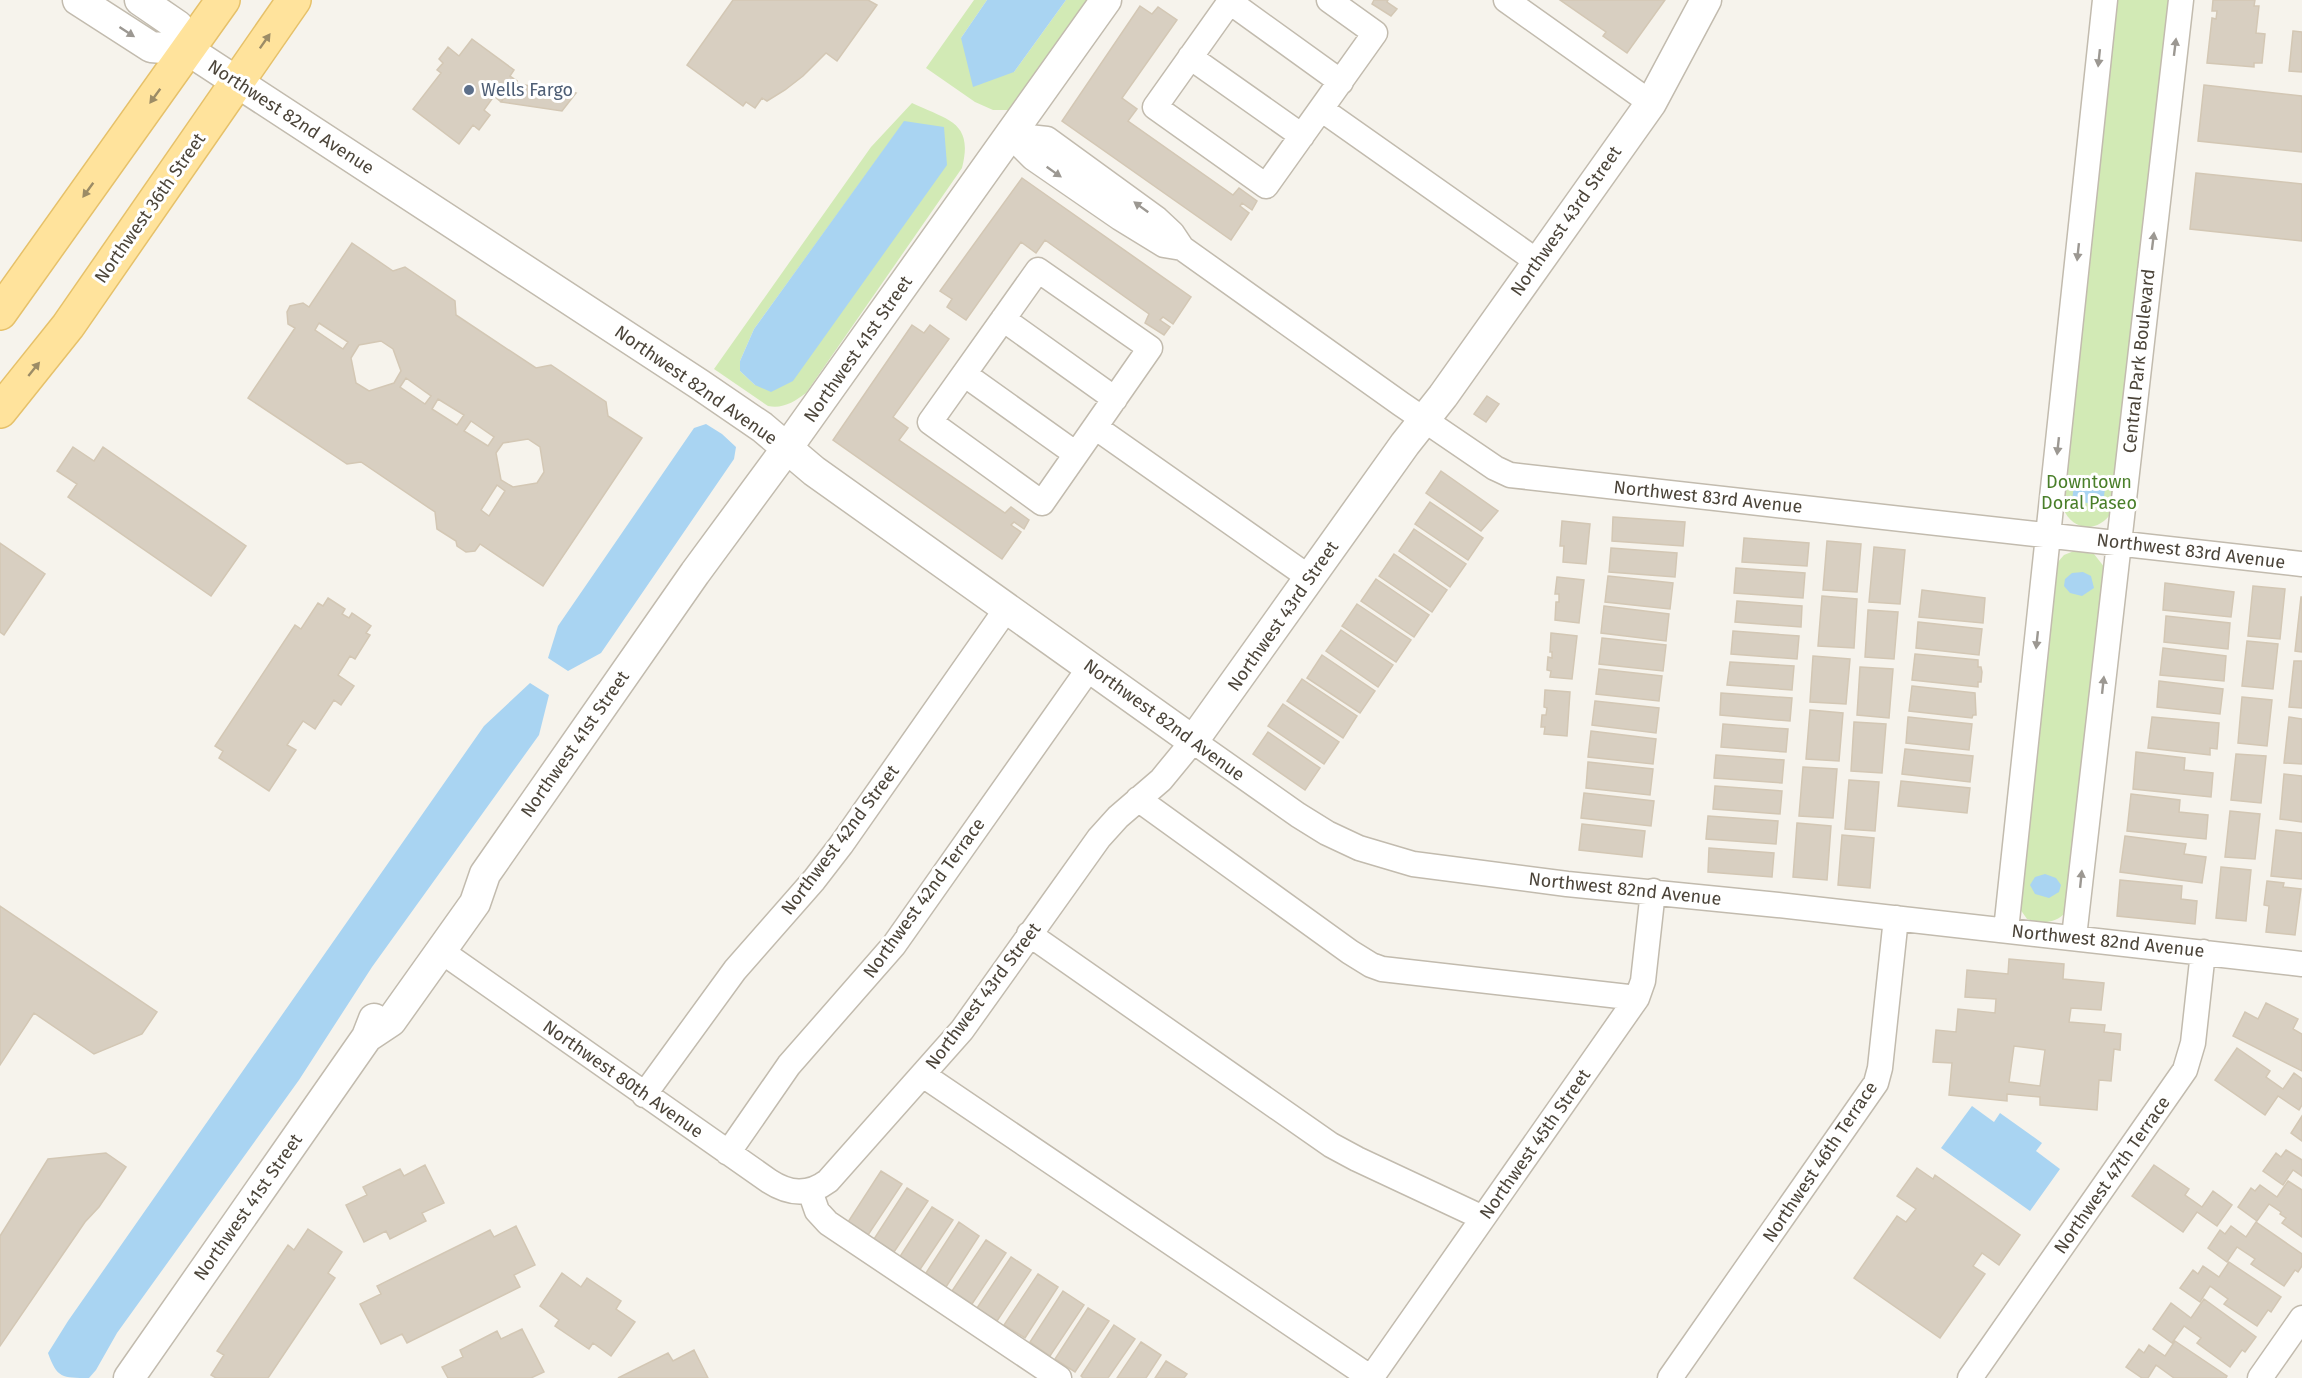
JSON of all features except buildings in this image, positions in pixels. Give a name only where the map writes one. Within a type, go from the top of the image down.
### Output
[{"type":"main road","points":[[0,313],[224,0]]},
{"type":"main road","name":"Northwest 36th Street","points":[[0,411],[68,326],[294,0]]},
{"type":"street","name":"Northwest 82nd Avenue","points":[[78,0],[151,47],[188,50],[699,384],[762,427],[814,471],[1193,741],[1312,825],[1342,841],[1377,855],[1428,867],[2302,963]]},
{"type":"street","name":"Northwest 82nd Avenue","points":[[140,0],[178,26],[188,50]]},
{"type":"street","name":"Northwest 41st Street","points":[[129,1378],[367,1037],[376,1012],[460,893],[485,873],[695,573],[787,448],[1106,0]]},
{"type":"street","points":[[1329,0],[1376,33],[1341,82],[1321,109],[1266,186],[1155,107],[1231,1],[1341,82]]},
{"type":"street","points":[[1506,0],[1651,103]]},
{"type":"street","name":"Northwest 43rd Street","points":[[810,1191],[823,1185],[837,1173],[924,1075],[956,1037],[1093,845],[1118,817],[1167,773],[1193,741],[1651,103],[1706,0]]},
{"type":"street","points":[[2006,930],[2105,0]]},
{"type":"street","name":"Central Park Boulevard","points":[[2074,937],[2181,0]]},
{"type":"street","points":[[1190,57],[1302,136]]},
{"type":"street","points":[[1321,109],[1538,262]]},
{"type":"street","name":"Northwest 83rd Avenue","points":[[1010,135],[1047,139],[1157,219],[1172,232],[1182,248],[1424,420],[1495,468],[1510,475],[2302,564]]},
{"type":"street","points":[[1038,270],[1150,348],[1042,503],[930,422],[964,374],[1038,270]]},
{"type":"street","points":[[1003,320],[1115,399]]},
{"type":"street","points":[[964,374],[1076,454]]},
{"type":"street","points":[[1095,427],[1310,578]]},
{"type":"street","name":"Northwest 42nd Street","points":[[644,1095],[735,970],[834,854],[1007,608]]},
{"type":"street","name":"Northwest 42nd Terrace","points":[[728,1152],[796,1057],[894,945],[1090,667]]},
{"type":"street","points":[[1138,799],[1371,965],[1382,969],[1637,998]]},
{"type":"street","name":"Northwest 41st Street","points":[[367,1037],[392,1021],[475,903],[485,873]]},
{"type":"street","name":"Northwest 45th Street","points":[[1371,1378],[1637,998],[1643,981],[1653,891]]},
{"type":"street","name":"Northwest 46th Terrace","points":[[1670,1378],[1876,1083],[1880,1068],[1896,918]]},
{"type":"street","points":[[1029,934],[1331,1145],[1483,1218]]},
{"type":"street","name":"Northwest 80th Avenue","points":[[441,951],[644,1095],[785,1190],[810,1191]]},
{"type":"street","name":"Northwest 47th Terrace","points":[[1970,1378],[2184,1070],[2193,1043],[2203,952]]},
{"type":"street","points":[[924,1075],[1371,1378]]},
{"type":"street","points":[[810,1191],[817,1211],[828,1223],[1059,1378]]},
{"type":"street","points":[[2260,1378],[2302,1318]]},
{"type":"green space","points":[[974,0],[987,0],[961,38],[1014,72],[1066,0],[1097,0],[1011,110],[993,110],[975,102],[926,68]]},
{"type":"green space","name":"Downtown Doral Paseo","points":[[2114,0],[2171,0],[2112,512],[2098,525],[2084,527],[2070,519],[2061,503]]},
{"type":"green space","points":[[912,103],[955,124],[961,131],[965,152],[962,168],[806,393],[788,404],[768,406],[714,369],[871,147]],"holes":[[[904,122],[755,385],[740,371],[740,361],[754,329]]]},
{"type":"green space","name":"Downtown Doral Paseo","points":[[2074,551],[2094,554],[2105,568],[2066,912],[2053,921],[2038,922],[2027,919],[2020,909],[2057,563],[2064,555]]},
{"type":"water","points":[[987,0],[1066,0],[1014,72],[973,87],[961,38]]},
{"type":"water","points":[[904,121],[944,127],[947,165],[793,381],[771,392],[755,385],[740,371],[740,361],[754,329]]},
{"type":"water","points":[[706,424],[736,447],[734,459],[601,653],[568,671],[548,658],[558,626],[694,428]]},
{"type":"water","points":[[2074,484],[2105,488],[2103,505],[2072,501]]},
{"type":"water","points":[[2083,572],[2091,576],[2094,588],[2082,596],[2070,593],[2064,586],[2065,579],[2072,573]]},
{"type":"water","points":[[530,683],[549,695],[539,735],[372,967],[299,1080],[117,1333],[96,1370],[89,1378],[72,1378],[62,1375],[54,1367],[48,1353],[68,1321],[484,726]]},
{"type":"water","points":[[2045,874],[2056,878],[2061,885],[2059,892],[2049,898],[2035,894],[2030,885],[2035,877]]},
{"type":"water","points":[[1972,1106],[1994,1122],[2000,1113],[2042,1143],[2036,1151],[2060,1169],[2030,1211],[1941,1148]]},
{"type":"place","name":"Wells Fargo","points":[[469,90]]}]
